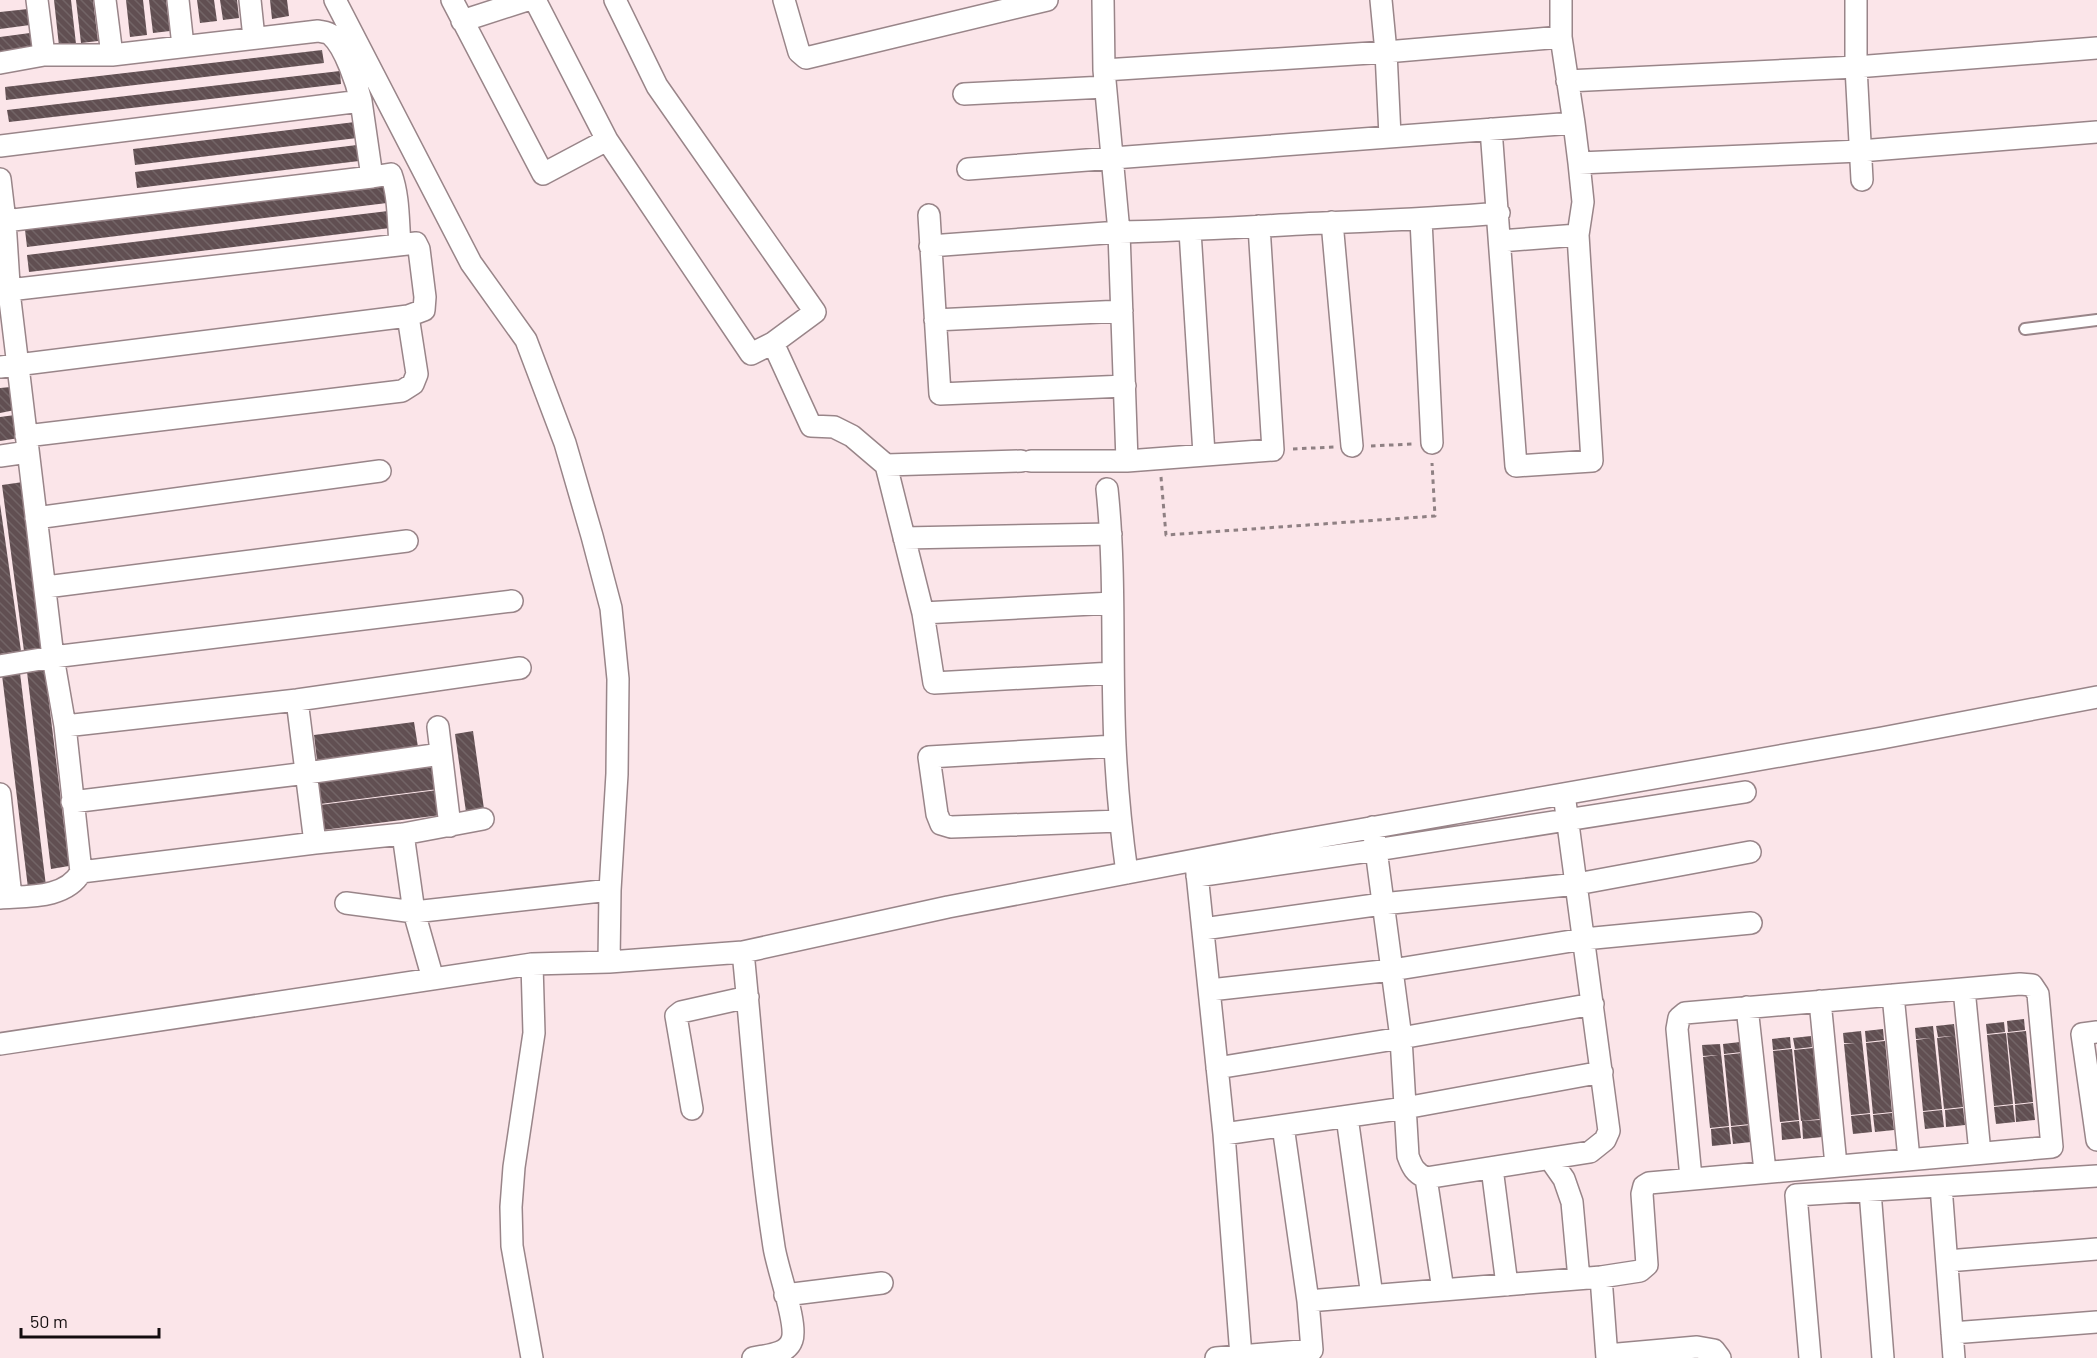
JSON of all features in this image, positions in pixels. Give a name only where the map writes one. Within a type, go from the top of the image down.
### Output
[{"type":"street","points":[[37,0],[44,55]]},
{"type":"street","points":[[105,0],[112,55]]},
{"type":"street","points":[[178,0],[183,46]]},
{"type":"street","points":[[249,0],[254,38]]},
{"type":"street","points":[[335,0],[471,263],[526,340],[565,443],[611,608],[618,691],[617,774],[609,890],[609,962]]},
{"type":"street","points":[[452,0],[543,174],[607,140]]},
{"type":"street","points":[[462,21],[527,0]]},
{"type":"street","points":[[535,0],[607,140],[751,354],[773,343],[815,312],[657,86],[615,0]]},
{"type":"street","points":[[783,0],[799,52],[806,58],[1047,0]]},
{"type":"street","points":[[1103,0],[1104,79],[1119,232],[1127,461]]},
{"type":"street","points":[[1381,0],[1390,136]]},
{"type":"street","points":[[1491,129],[1516,466],[1592,461],[1578,235],[1582,202],[1580,163],[1566,81],[1561,0]]},
{"type":"street","points":[[1856,0],[1856,67],[1862,180]]},
{"type":"street","points":[[0,63],[44,55],[112,55],[318,31],[329,33],[342,52],[359,89],[372,177]]},
{"type":"street","points":[[964,94],[1562,37]]},
{"type":"street","points":[[1566,81],[1856,67],[2097,48]]},
{"type":"street","points":[[0,146],[361,101]]},
{"type":"street","points":[[968,169],[1574,123]]},
{"type":"street","points":[[1580,163],[1860,151],[2097,132]]},
{"type":"street","points":[[5,221],[391,174],[397,202],[399,244]]},
{"type":"street","points":[[0,179],[5,221],[9,366],[27,444],[53,657],[65,726],[81,872],[75,881],[57,892],[5,898],[0,794]]},
{"type":"street","points":[[930,246],[1119,232],[1190,231],[1332,222],[1421,220],[1498,213]]},
{"type":"street","points":[[929,215],[940,394],[1125,386]]},
{"type":"street","points":[[1421,220],[1432,443]]},
{"type":"street","points":[[1332,222],[1352,446]]},
{"type":"street","points":[[886,465],[1127,461],[1273,450],[1259,226]]},
{"type":"street","points":[[1190,231],[1204,454]]},
{"type":"street","points":[[1500,241],[1578,235]]},
{"type":"street","points":[[6,297],[416,243],[419,249],[425,297],[424,310],[408,316],[9,366]]},
{"type":"street","points":[[935,320],[1122,311]]},
{"type":"street","points":[[0,456],[27,444],[402,391],[413,384],[417,374],[408,316]]},
{"type":"street","points":[[773,343],[811,426],[834,427],[852,436],[886,465],[923,613],[934,683],[1113,673]]},
{"type":"street","points":[[36,518],[380,471]]},
{"type":"street","points":[[1107,489],[1111,534],[1115,746],[1126,873]]},
{"type":"street","points":[[904,538],[1111,534]]},
{"type":"street","points":[[46,587],[407,541]]},
{"type":"street","points":[[0,666],[53,657],[512,601]]},
{"type":"street","points":[[923,613],[1112,603]]},
{"type":"street","points":[[65,726],[297,700],[520,668]]},
{"type":"street","points":[[1196,868],[1373,827],[1882,738],[2097,697]]},
{"type":"street","points":[[297,700],[315,843]]},
{"type":"street","points":[[438,727],[450,826]]},
{"type":"street","points":[[1115,746],[929,757],[937,814],[941,824],[951,826],[1120,821]]},
{"type":"street","points":[[72,802],[441,754]]},
{"type":"street","points":[[0,1044],[532,964],[609,962],[743,952],[948,907],[1126,873],[1376,850],[1745,792]]},
{"type":"street","points":[[1373,827],[1401,1038],[1408,1156],[1411,1167],[1426,1178],[1550,1159],[1590,1152],[1605,1140],[1609,1131],[1564,794]]},
{"type":"street","points":[[81,872],[403,834],[483,819]]},
{"type":"street","points":[[403,834],[414,912],[433,979]]},
{"type":"street","points":[[1203,928],[1382,904],[1577,884],[1750,852]]},
{"type":"street","points":[[1196,868],[1224,1134],[1241,1356]]},
{"type":"street","points":[[346,903],[414,912],[609,890]]},
{"type":"street","points":[[1210,990],[1392,970],[1584,939],[1750,923]]},
{"type":"street","points":[[743,952],[766,1200],[776,1259],[794,1331],[792,1343],[782,1352],[758,1357]]},
{"type":"street","points":[[532,964],[534,1033],[514,1167],[511,1207],[512,1246],[532,1358]]},
{"type":"street","points":[[1308,1301],[1579,1279],[1640,1271],[1647,1265],[1642,1194],[1644,1186],[1656,1181],[1691,1178],[1765,1171],[2052,1147],[2038,994],[2032,986],[2020,984],[1685,1013],[1679,1018],[1677,1029],[1691,1178]]},
{"type":"street","points":[[1964,989],[1980,1153]]},
{"type":"street","points":[[1893,995],[1909,1159]]},
{"type":"street","points":[[692,1109],[676,1016],[681,1012],[748,998]]},
{"type":"street","points":[[1820,1001],[1836,1165]]},
{"type":"street","points":[[1217,1068],[1593,1004]]},
{"type":"street","points":[[1747,1007],[1765,1171]]},
{"type":"street","points":[[2097,1032],[2082,1034],[2094,1105],[2097,1140]]},
{"type":"street","points":[[1224,1134],[1405,1108],[1602,1072]]},
{"type":"street","points":[[1347,1116],[1372,1296]]},
{"type":"street","points":[[1216,1358],[1293,1355],[1312,1350],[1308,1301],[1283,1126]]},
{"type":"street","points":[[1550,1159],[1563,1179],[1572,1202],[1579,1279]]},
{"type":"street","points":[[1492,1168],[1507,1285]]},
{"type":"street","points":[[1810,1358],[1796,1195],[2097,1176]]},
{"type":"street","points":[[1426,1178],[1443,1290]]},
{"type":"street","points":[[1941,1186],[1954,1358]]},
{"type":"street","points":[[1870,1191],[1883,1358]]},
{"type":"street","points":[[1947,1261],[2097,1249]]},
{"type":"street","points":[[1601,1277],[1607,1356],[1697,1347],[1714,1350],[1720,1358]]},
{"type":"street","points":[[785,1295],[882,1283]]},
{"type":"street","points":[[1952,1333],[2097,1322]]},
{"type":"lane","points":[[2025,329],[2097,320]]},
{"type":"path","points":[[1159,458],[1166,535],[1435,516],[1432,443],[1273,450]]},
{"type":"building","points":[[54,0],[71,0],[76,44],[59,46]]},
{"type":"building","points":[[76,0],[93,0],[98,41],[81,43]]},
{"type":"building","points":[[126,0],[143,0],[147,35],[130,37]]},
{"type":"building","points":[[149,0],[166,0],[170,31],[153,33]]},
{"type":"building","points":[[197,0],[214,0],[217,21],[200,23]]},
{"type":"building","points":[[220,0],[237,0],[239,18],[223,20]]},
{"type":"building","points":[[270,0],[287,0],[289,16],[272,19]]},
{"type":"building","points":[[28,9],[30,25],[0,29],[0,12]]},
{"type":"building","points":[[30,33],[32,50],[0,54],[0,37]]},
{"type":"building","points":[[322,50],[324,63],[6,100],[5,87]]},
{"type":"building","points":[[340,71],[341,84],[9,122],[7,110]]},
{"type":"building","points":[[355,122],[357,138],[135,165],[133,149]]},
{"type":"building","points":[[357,145],[359,161],[137,188],[135,172]]},
{"type":"building","points":[[385,186],[387,203],[27,247],[25,230]]},
{"type":"building","points":[[388,211],[390,228],[29,272],[27,255]]},
{"type":"building","points":[[11,387],[15,410],[0,413],[0,388]]},
{"type":"building","points":[[15,415],[19,438],[0,441],[0,417]]},
{"type":"building","points":[[23,482],[46,648],[24,651],[2,485]]},
{"type":"building","points":[[0,504],[21,651],[0,654]]},
{"type":"building","points":[[45,670],[69,866],[51,869],[27,672]]},
{"type":"building","points":[[20,673],[46,886],[28,888],[2,675]]},
{"type":"building","points":[[414,722],[418,747],[317,760],[314,735]]},
{"type":"building","points":[[473,731],[484,809],[466,812],[455,734]]},
{"type":"building","points":[[435,764],[438,789],[320,804],[317,779]]},
{"type":"building","points":[[438,790],[441,815],[323,830],[320,805]]},
{"type":"building","points":[[2024,1019],[2025,1030],[2008,1032],[2007,1021]]},
{"type":"building","points":[[2004,1022],[2005,1032],[1987,1034],[1986,1024]]},
{"type":"building","points":[[1954,1024],[1963,1107],[1944,1109],[1937,1038],[1952,1036],[1938,1037],[1936,1026]]},
{"type":"building","points":[[1933,1026],[1942,1109],[1923,1111],[1916,1040],[1931,1038],[1916,1039],[1915,1028]]},
{"type":"building","points":[[1883,1029],[1884,1040],[1866,1042],[1865,1031]]},
{"type":"building","points":[[1861,1031],[1870,1113],[1851,1115],[1844,1044],[1855,1043],[1844,1043],[1843,1033]]},
{"type":"building","points":[[2026,1031],[2033,1102],[2015,1104],[2007,1033]]},
{"type":"building","points":[[2006,1033],[2013,1104],[1994,1106],[1987,1035]]},
{"type":"building","points":[[1811,1036],[1812,1047],[1795,1049],[1793,1038]]},
{"type":"building","points":[[1790,1037],[1791,1048],[1773,1050],[1772,1039]]},
{"type":"building","points":[[1885,1041],[1892,1112],[1873,1114],[1866,1043]]},
{"type":"building","points":[[1740,1042],[1742,1052],[1724,1054],[1723,1044]]},
{"type":"building","points":[[1720,1044],[1729,1126],[1710,1128],[1703,1057],[1718,1055],[1703,1056],[1702,1045]]},
{"type":"building","points":[[1813,1048],[1820,1119],[1801,1121],[1794,1050]]},
{"type":"building","points":[[1792,1049],[1799,1120],[1780,1122],[1773,1051]]},
{"type":"building","points":[[1742,1053],[1750,1124],[1731,1126],[1724,1055]]},
{"type":"building","points":[[2033,1103],[2035,1120],[2016,1122],[2015,1105]]},
{"type":"building","points":[[2013,1105],[2015,1122],[1996,1124],[1994,1107]]},
{"type":"building","points":[[1963,1108],[1965,1125],[1946,1127],[1945,1110]]},
{"type":"building","points":[[1942,1110],[1944,1127],[1925,1129],[1923,1112]]},
{"type":"building","points":[[1892,1113],[1894,1130],[1875,1132],[1873,1115]]},
{"type":"building","points":[[1870,1114],[1872,1132],[1853,1134],[1851,1116]]},
{"type":"building","points":[[1820,1120],[1822,1137],[1803,1139],[1802,1121]]},
{"type":"building","points":[[1799,1121],[1801,1138],[1782,1140],[1781,1123]]},
{"type":"building","points":[[1750,1125],[1751,1142],[1733,1144],[1731,1127]]},
{"type":"building","points":[[1729,1127],[1731,1144],[1712,1146],[1711,1129]]}]
